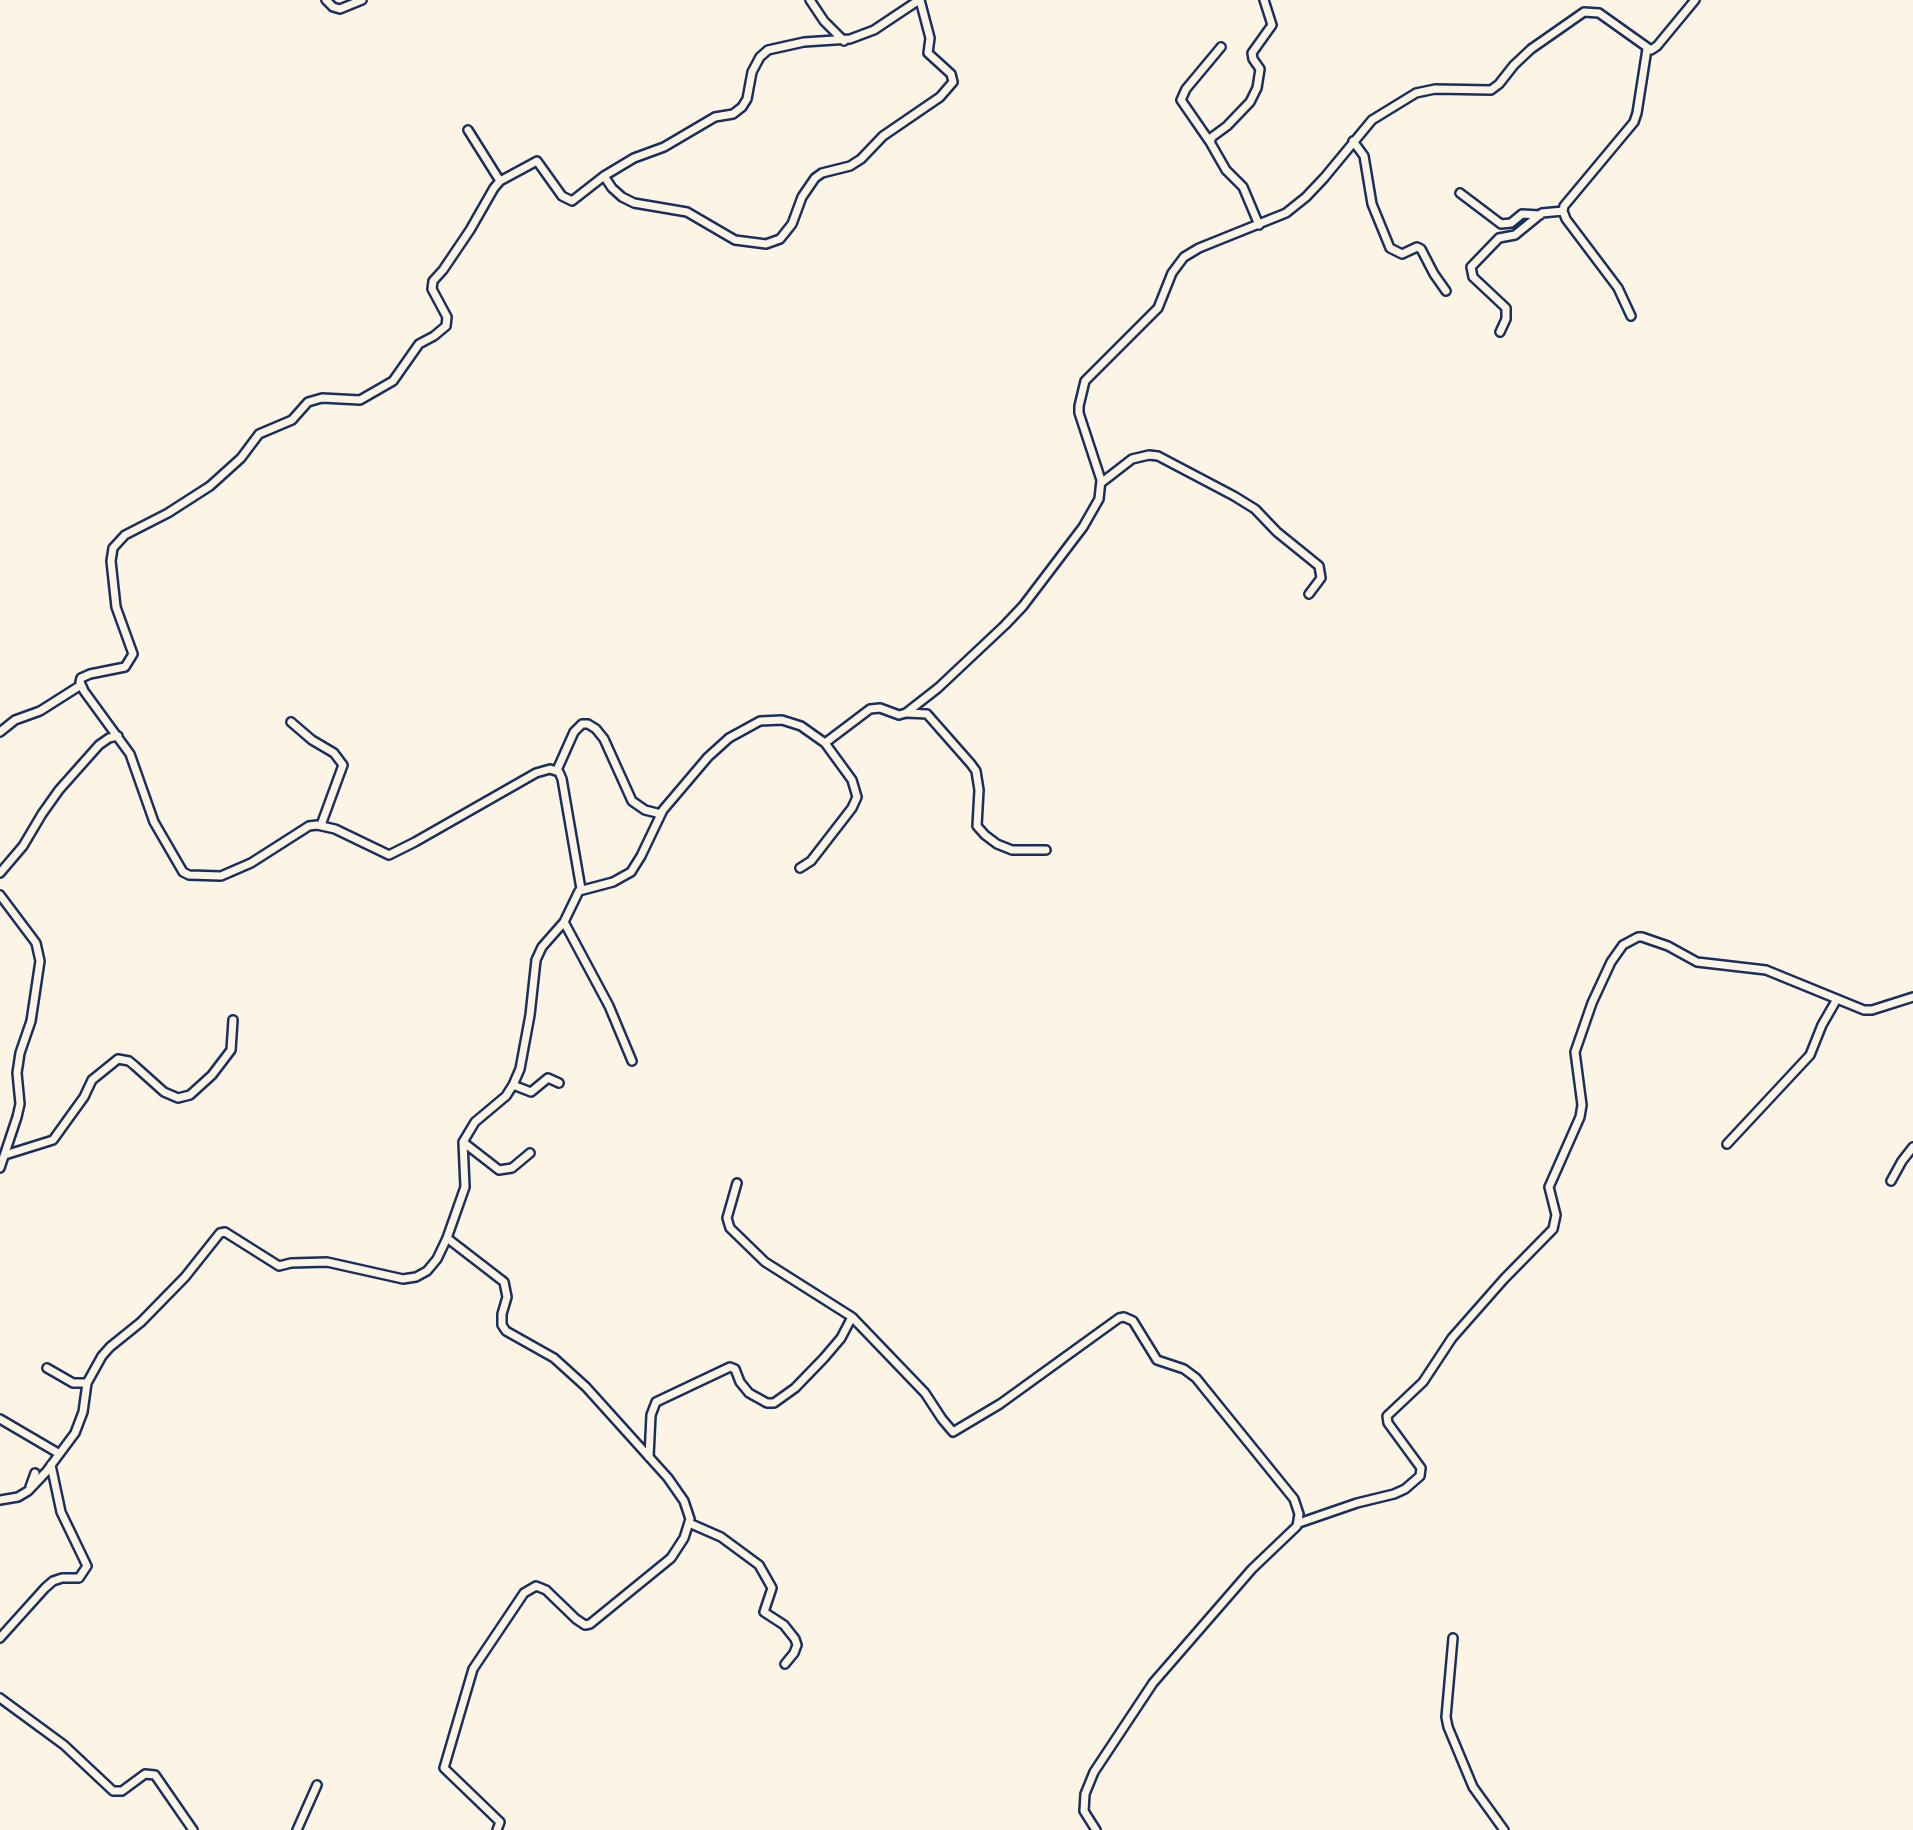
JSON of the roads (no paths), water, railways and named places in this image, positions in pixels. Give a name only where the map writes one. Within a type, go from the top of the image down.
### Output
[{"type":"street","points":[[326,0],[333,7],[340,9],[362,0]]},
{"type":"street","points":[[810,0],[824,21],[844,41]]},
{"type":"street","points":[[0,1500],[18,1497],[28,1491],[51,1465],[75,1433],[87,1383],[96,1365],[110,1347],[141,1322],[185,1277],[220,1233],[225,1232],[279,1266],[327,1262],[403,1279],[416,1277],[427,1271],[447,1238],[467,1180],[463,1142],[475,1122],[509,1092],[520,1069],[536,960],[542,947],[564,922],[581,889],[562,779],[556,770],[550,769],[536,773],[389,855],[335,829],[321,825],[309,826],[251,863],[221,876],[186,874],[177,864],[154,822],[136,765],[81,685],[81,678],[85,675],[125,667],[133,654],[116,607],[111,553],[117,543],[210,486],[241,458],[259,435],[292,420],[308,402],[322,398],[360,400],[393,381],[419,344],[446,326],[447,317],[432,289],[433,281],[470,230],[500,181],[537,161],[569,202],[604,176],[634,158],[678,140],[715,117],[733,114],[747,99],[752,72],[760,57],[768,50],[804,42],[844,41],[874,30],[919,0],[930,38],[928,53],[951,74],[953,82],[940,97],[883,136],[861,159],[850,166],[822,173],[815,178],[802,197],[792,224],[780,239],[766,244],[735,240],[687,212],[634,203],[612,188],[604,176]]},
{"type":"street","points":[[1210,142],[1212,137],[1250,102],[1257,88],[1260,69],[1252,53],[1272,25],[1264,0]]},
{"type":"street","points":[[1647,49],[1657,46],[1695,0]]},
{"type":"street","points":[[907,713],[956,671],[1023,606],[1087,520],[1099,499],[1101,483],[1080,419],[1079,406],[1085,381],[1158,308],[1172,273],[1184,257],[1199,248],[1286,213],[1306,197],[1353,141],[1381,113],[1416,93],[1435,89],[1491,90],[1531,49],[1584,12],[1599,13],[1647,49]]},
{"type":"street","points":[[1221,47],[1186,89],[1181,100],[1226,170],[1243,187],[1259,225]]},
{"type":"street","points":[[1631,316],[1618,288],[1571,226],[1563,211],[1564,206],[1634,122],[1647,49]]},
{"type":"street","points":[[468,130],[500,181]]},
{"type":"street","points":[[1353,141],[1364,156],[1372,204],[1390,248],[1402,254],[1417,247],[1422,249],[1446,291]]},
{"type":"street","points":[[1460,193],[1501,224],[1511,223],[1522,214],[1540,215]]},
{"type":"street","points":[[1500,332],[1506,319],[1506,308],[1473,277],[1471,267],[1499,238],[1515,234],[1540,215],[1555,210],[1563,211]]},
{"type":"street","points":[[1101,483],[1132,459],[1149,455],[1158,456],[1234,496],[1255,509],[1277,532],[1319,566],[1321,578],[1309,594]]},
{"type":"street","points":[[0,732],[15,720],[40,711],[81,685]]},
{"type":"street","points":[[825,743],[870,709],[880,708],[899,715],[928,714],[976,771],[979,790],[977,826],[997,844],[1012,850],[1046,850]]},
{"type":"street","points":[[581,889],[613,882],[628,875],[641,856],[661,814],[714,750],[729,738],[760,721],[792,722],[825,743],[852,780],[857,797],[852,808],[811,861],[800,868]]},
{"type":"street","points":[[291,722],[312,740],[334,753],[343,765],[321,825]]},
{"type":"street","points":[[556,770],[573,732],[582,724],[588,724],[604,739],[632,801],[645,810],[661,814]]},
{"type":"street","points":[[0,873],[23,846],[59,790],[99,745],[118,736]]},
{"type":"street","points":[[0,895],[37,943],[40,961],[31,1021],[20,1053],[20,1104],[2,1162]]},
{"type":"street","points":[[564,922],[609,1006],[632,1061]]},
{"type":"street","points":[[1096,1830],[1084,1811],[1089,1783],[1153,1683],[1252,1569],[1299,1523],[1357,1503],[1394,1494],[1420,1476],[1421,1468],[1388,1423],[1387,1416],[1423,1382],[1452,1338],[1553,1229],[1556,1215],[1549,1187],[1582,1110],[1575,1052],[1592,1003],[1611,962],[1623,945],[1642,937],[1668,946],[1697,962],[1766,970],[1864,1010],[1913,997]]},
{"type":"street","points":[[1727,1144],[1811,1055],[1822,1025],[1837,999]]},
{"type":"street","points":[[2,1162],[57,1136],[92,1080],[118,1059],[129,1061],[164,1092],[178,1098],[190,1095],[212,1075],[231,1050],[233,1020]]},
{"type":"street","points":[[513,1086],[531,1092],[548,1079],[559,1083]]},
{"type":"street","points":[[463,1142],[499,1170],[512,1168],[530,1153]]},
{"type":"street","points":[[1891,1181],[1913,1147]]},
{"type":"street","points":[[737,1183],[727,1218],[730,1228],[765,1262],[852,1317],[925,1393],[953,1432],[1000,1405],[1119,1318],[1129,1318],[1157,1360],[1184,1369],[1196,1378],[1294,1499],[1299,1523]]},
{"type":"street","points":[[447,1238],[504,1282],[507,1297],[502,1325],[506,1331],[554,1357],[586,1387],[680,1493],[688,1511],[689,1523],[678,1549],[665,1565],[590,1625],[576,1619],[546,1590],[536,1586],[524,1593],[479,1660],[467,1684],[444,1768],[498,1820],[498,1830]]},
{"type":"street","points":[[649,1457],[651,1415],[656,1402],[730,1367],[735,1369],[749,1393],[767,1403],[774,1403],[795,1388],[824,1358],[841,1338],[852,1317]]},
{"type":"street","points":[[47,1368],[73,1383],[87,1383]]},
{"type":"street","points":[[0,1419],[58,1453]]},
{"type":"street","points":[[0,1637],[53,1581],[79,1578],[87,1566],[61,1512],[51,1465]]},
{"type":"street","points":[[28,1491],[35,1473]]},
{"type":"street","points":[[689,1523],[721,1537],[759,1565],[772,1588],[764,1612],[783,1625],[793,1635],[797,1645],[785,1664]]},
{"type":"street","points":[[1453,1638],[1446,1717],[1448,1727],[1473,1787],[1504,1830]]},
{"type":"street","points":[[0,1698],[64,1745],[113,1791],[122,1791],[145,1774],[155,1775],[193,1830]]},
{"type":"street","points":[[297,1830],[317,1785]]}]
